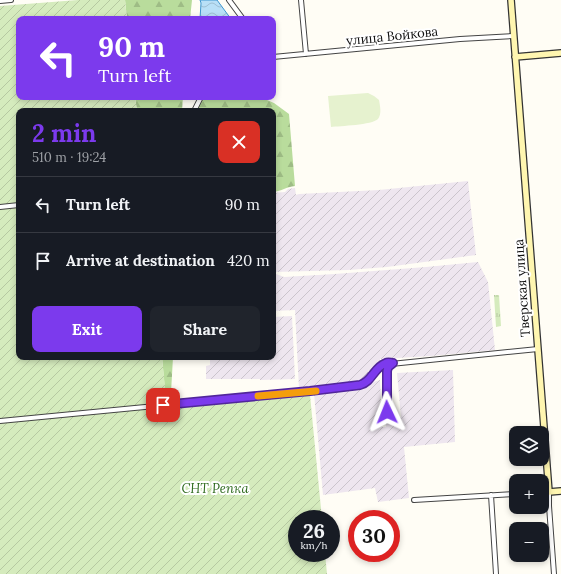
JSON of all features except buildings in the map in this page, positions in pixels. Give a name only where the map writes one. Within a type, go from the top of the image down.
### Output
[{"type":"main road","name":"Тверская улица","points":[[511,0],[548,474]]},
{"type":"main road","points":[[515,57],[561,52]]},
{"type":"main road","points":[[549,492],[561,491]]},
{"type":"street","points":[[0,1],[11,0]]},
{"type":"street","points":[[229,0],[241,16]]},
{"type":"street","points":[[301,0],[306,54]]},
{"type":"street","name":"улица Войкова","points":[[276,57],[460,39],[513,36]]},
{"type":"street","points":[[0,207],[16,206]]},
{"type":"street","points":[[0,421],[360,385],[366,383],[375,370],[386,363],[538,349]]},
{"type":"street","points":[[387,412],[387,371],[388,367],[393,363]]},
{"type":"street","points":[[414,500],[509,494]]},
{"type":"street","points":[[491,495],[496,574]]},
{"type":"street","name":"Тверская улица","points":[[549,506],[554,574]]},
{"type":"shaded area","points":[[468,181],[476,255],[387,267],[348,270],[276,272],[276,193],[285,192],[288,189],[295,188],[296,195],[379,190]]},
{"type":"shaded area","points":[[478,262],[488,282],[495,350],[380,359],[380,365],[368,371],[368,377],[362,382],[314,389],[299,389],[295,310],[276,311],[276,274],[284,277]]},
{"type":"shaded area","points":[[292,316],[295,379],[206,379],[206,366],[210,365],[210,360],[276,360],[276,317]]},
{"type":"shaded area","points":[[453,370],[455,442],[404,447],[409,498],[378,502],[375,488],[323,495],[314,393],[369,385],[370,383],[380,380],[382,427],[386,427],[386,420],[401,417],[397,373]]},
{"type":"green space","name":"СНТ Репка","points":[[78,0],[125,0],[127,16],[16,16],[16,100],[135,100],[137,108],[16,108],[16,360],[162,360],[167,407],[296,394],[310,395],[321,510],[288,510],[288,562],[326,562],[327,574],[0,574],[0,6]]},
{"type":"green space","points":[[125,0],[192,0],[190,16],[127,16]]},
{"type":"green space","points":[[368,93],[379,100],[380,112],[378,119],[369,123],[331,127],[328,96]]},
{"type":"green space","points":[[135,100],[183,100],[182,108],[137,108]]},
{"type":"green space","points":[[201,100],[267,100],[274,103],[289,114],[295,186],[276,192],[276,108],[197,108]]},
{"type":"green space","points":[[494,295],[499,295],[501,326],[496,327]]},
{"type":"green space","points":[[162,360],[173,360],[171,393],[165,391]]},
{"type":"water","points":[[200,0],[217,0],[229,16],[200,16]]},
{"type":"slow traffic","points":[[258,396],[316,391]]},
{"type":"route","points":[[163,405],[360,385],[369,380],[375,370],[386,363],[393,363],[388,367],[387,371],[387,412]]}]
